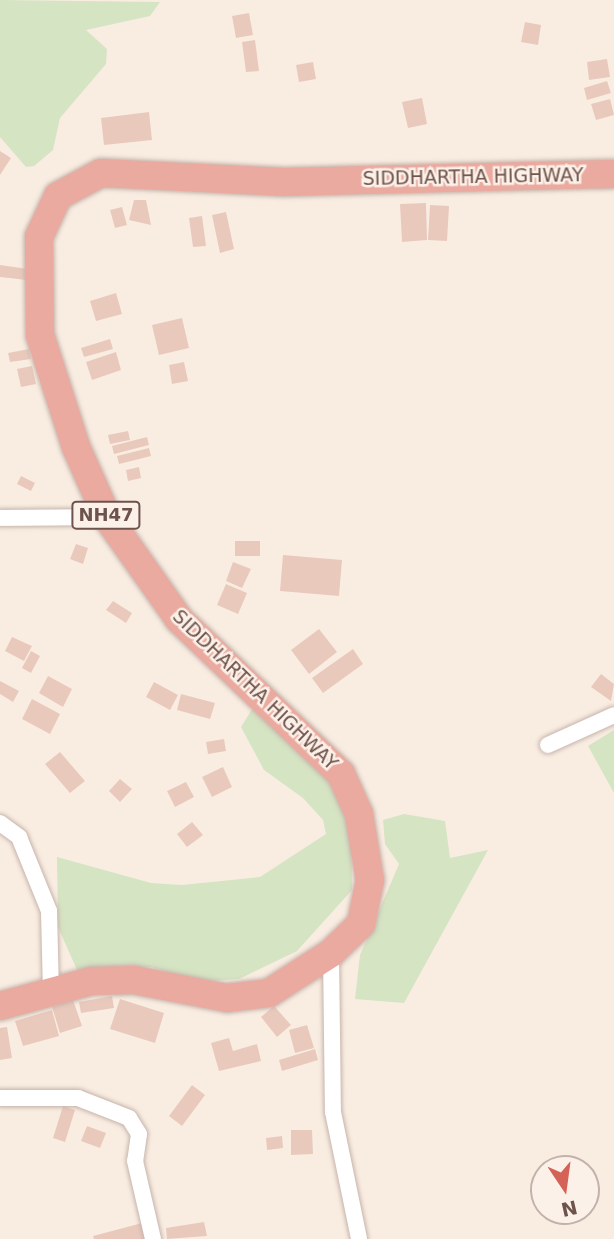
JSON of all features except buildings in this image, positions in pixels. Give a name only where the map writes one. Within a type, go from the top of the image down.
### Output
[{"type":"highway","name":"SIDDHARTHA HIGHWAY","points":[[0,1006],[92,981],[134,980],[227,998],[269,993],[331,953],[361,924],[370,880],[359,814],[341,774],[179,619],[107,517],[76,447],[40,335],[39,237],[58,196],[101,173],[284,182],[614,174]]},
{"type":"street","points":[[0,518],[107,517]]},
{"type":"street","points":[[548,745],[614,715]]},
{"type":"street","points":[[0,823],[19,837],[49,911],[51,993]]},
{"type":"street","points":[[331,953],[333,1112],[359,1239]]},
{"type":"street","points":[[0,1098],[78,1098],[129,1118],[139,1134],[135,1161],[153,1239]]},
{"type":"green space","points":[[0,0],[160,2],[150,16],[86,30],[107,49],[106,64],[60,118],[53,150],[34,166],[26,167],[0,137]]},
{"type":"green space","points":[[257,701],[344,795],[351,809],[352,890],[297,951],[239,979],[195,982],[152,967],[77,970],[58,927],[57,857],[151,883],[182,885],[260,877],[326,834],[323,820],[303,798],[264,770],[241,727]]},
{"type":"green space","points":[[614,730],[614,793],[588,746]]},
{"type":"green space","points":[[404,814],[445,821],[450,858],[488,850],[404,1003],[355,999],[360,955],[399,864],[385,844],[383,820]]}]
